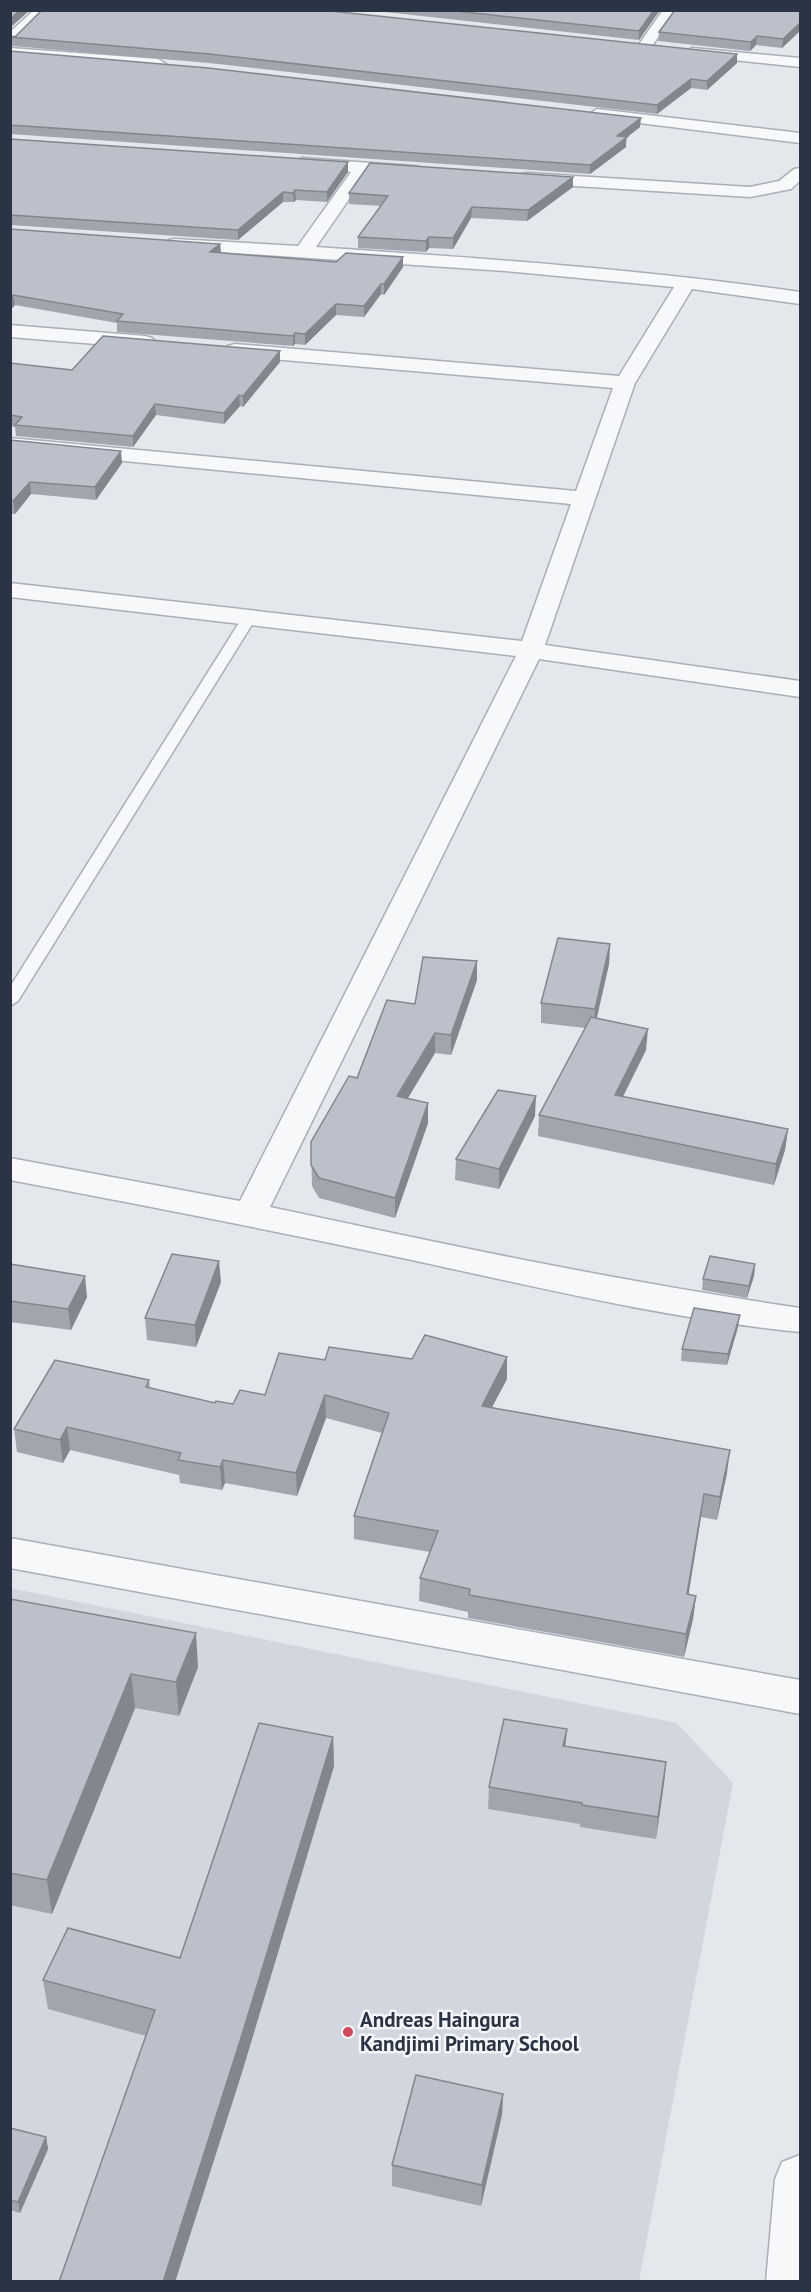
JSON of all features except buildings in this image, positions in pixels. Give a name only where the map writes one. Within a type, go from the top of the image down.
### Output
[{"type":"street","points":[[10,40],[43,10]]},
{"type":"street","points":[[671,10],[638,46],[801,63]]},
{"type":"street","points":[[10,52],[175,66]]},
{"type":"street","points":[[576,112],[801,138]]},
{"type":"street","points":[[280,161],[433,172]]},
{"type":"street","points":[[303,253],[363,167]]},
{"type":"street","points":[[516,177],[750,192],[785,185],[801,172]]},
{"type":"street","points":[[163,243],[505,265],[686,283],[801,298]]},
{"type":"street","points":[[250,1214],[531,650],[625,383],[686,283]]},
{"type":"street","points":[[10,331],[164,344]]},
{"type":"street","points":[[211,348],[625,383]]},
{"type":"street","points":[[10,444],[584,498]]},
{"type":"street","points":[[10,590],[531,650],[801,689]]},
{"type":"street","points":[[10,1169],[250,1214],[558,1280],[683,1303],[801,1320]]},
{"type":"street","points":[[10,1553],[801,1697]]},
{"type":"street","points":[[792,2282],[801,2179]]},
{"type":"lane","points":[[10,1001],[249,618]]},
{"type":"shaded area","name":"Andreas Haingura Kandjimi Primary School","points":[[10,1588],[677,1723],[733,1783],[639,2281],[11,2281]]},
{"type":"place","name":"Andreas Haingura Kandjimi Primary School","points":[[348,2032]]}]
